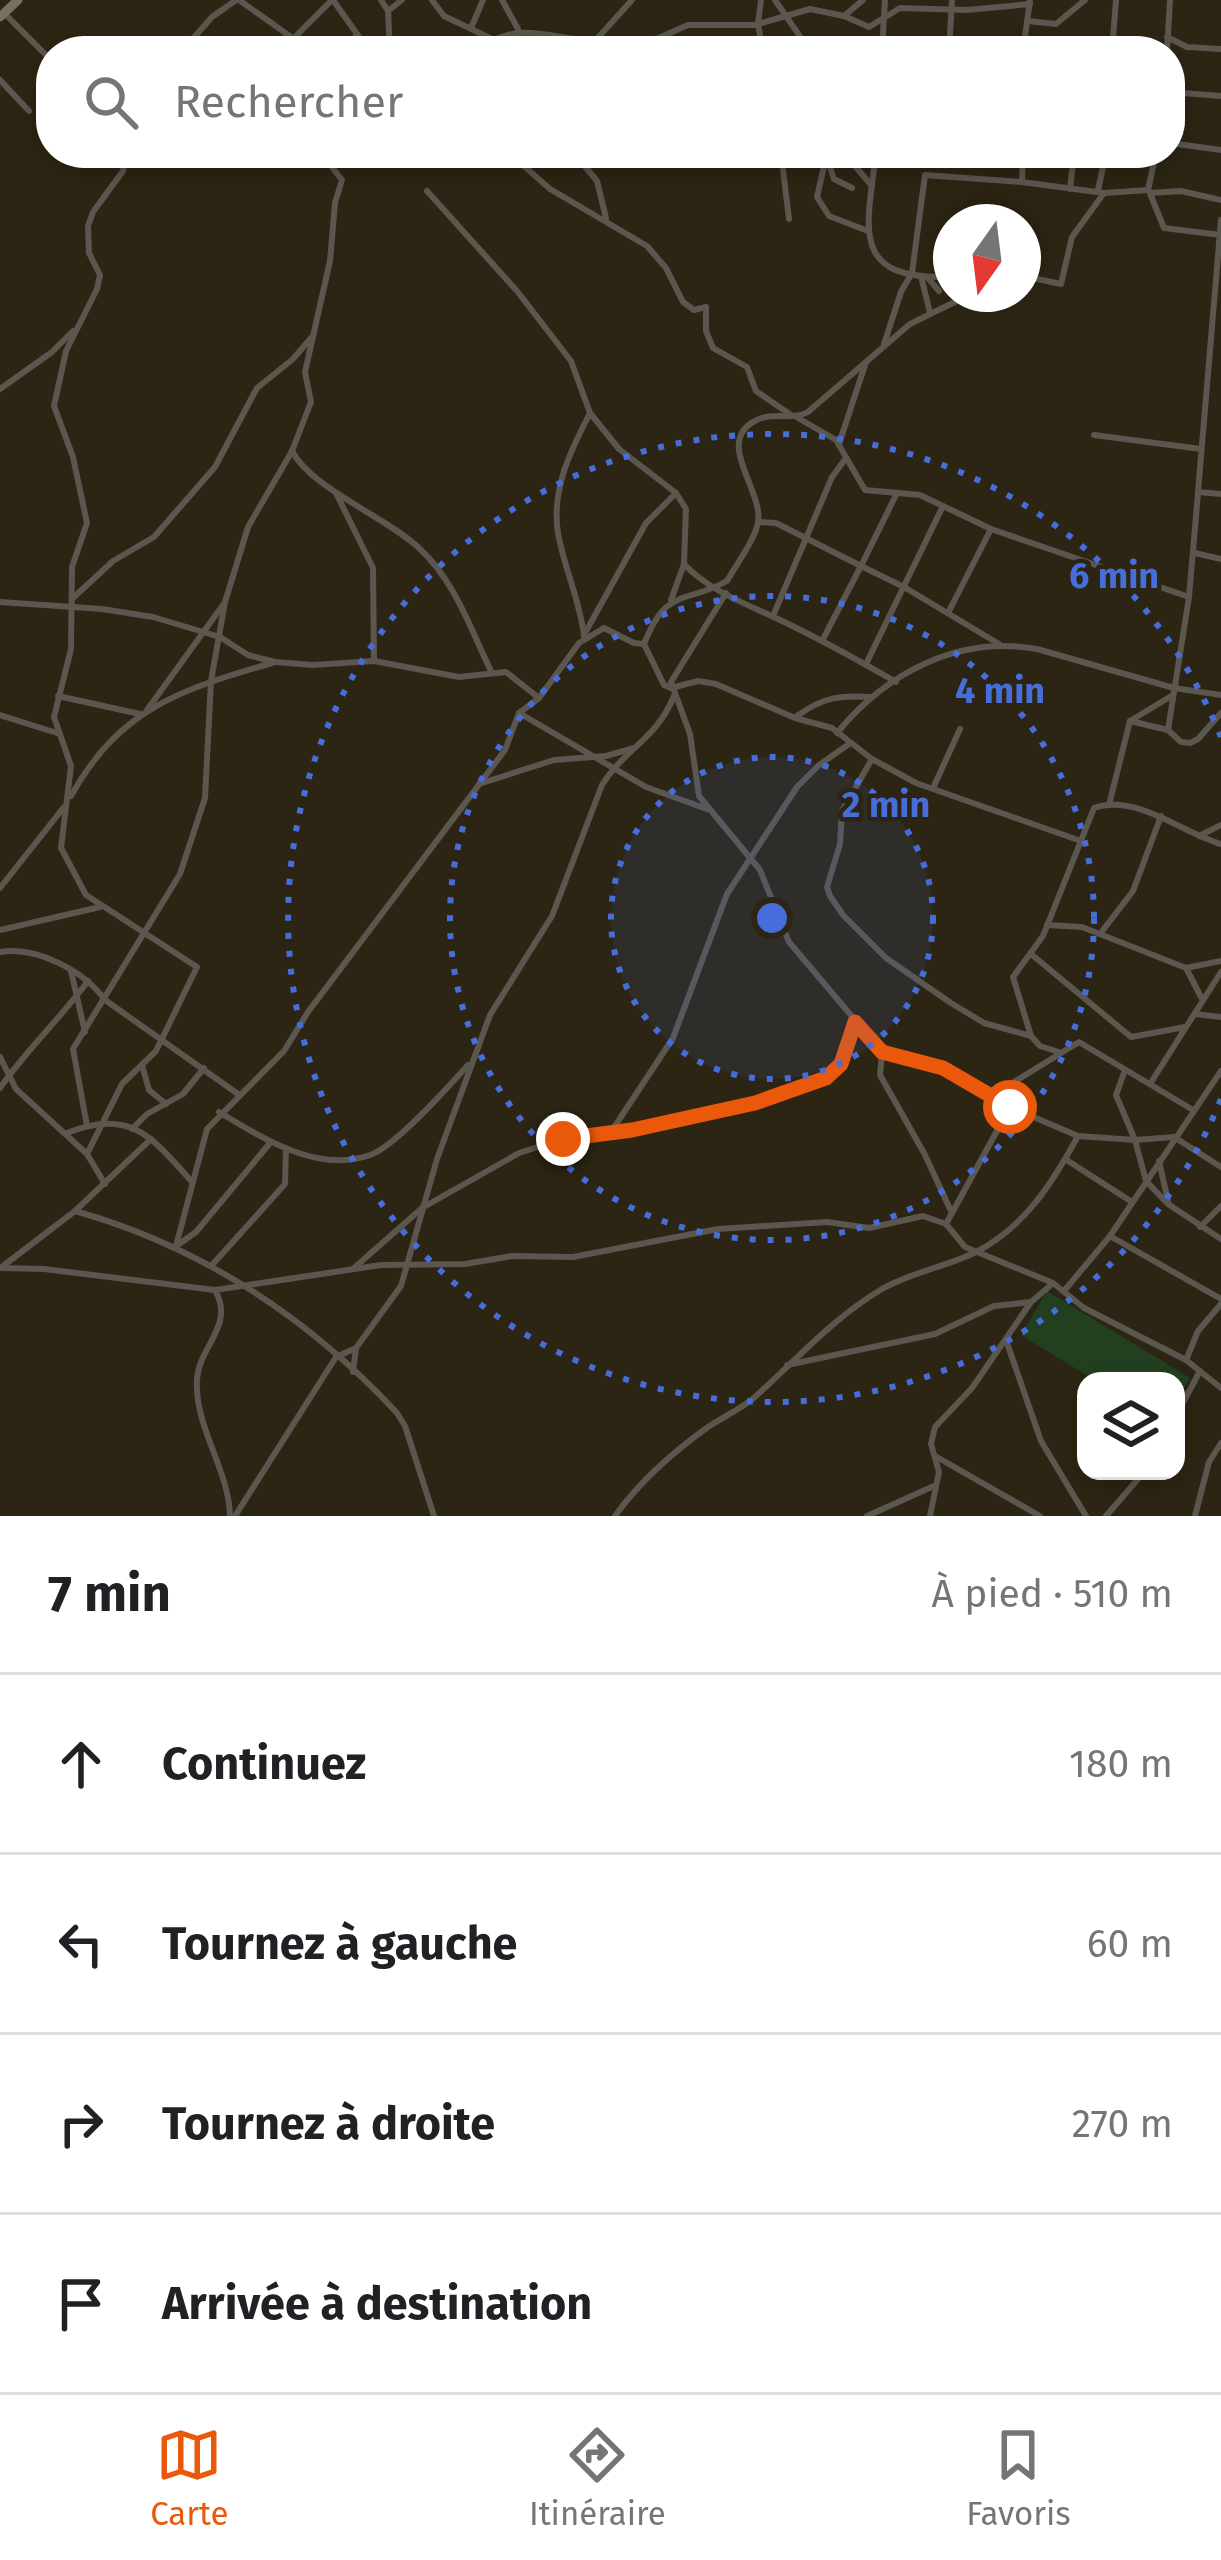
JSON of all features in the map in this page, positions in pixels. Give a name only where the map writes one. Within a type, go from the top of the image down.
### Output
[{"type":"street","points":[[18,0],[2,15],[36,46]]},
{"type":"street","points":[[195,36],[212,17],[238,0],[291,36]]},
{"type":"street","points":[[293,36],[332,0],[357,34]]},
{"type":"street","points":[[381,0],[388,11],[389,36]]},
{"type":"street","points":[[388,11],[402,0]]},
{"type":"street","points":[[432,0],[444,16],[486,36]]},
{"type":"street","points":[[471,28],[483,0]]},
{"type":"street","points":[[502,0],[519,36]]},
{"type":"street","points":[[599,36],[632,0]]},
{"type":"street","points":[[760,0],[760,36]]},
{"type":"street","points":[[775,0],[797,36]]},
{"type":"street","points":[[883,36],[884,0]]},
{"type":"street","points":[[1028,21],[1056,24],[1084,0]]},
{"type":"street","points":[[1113,36],[1116,0]]},
{"type":"street","points":[[1167,36],[1170,0]]},
{"type":"street","points":[[844,16],[858,2]]},
{"type":"street","points":[[663,36],[688,25],[758,24],[810,9],[869,27],[894,9],[918,4],[1030,2],[1026,36]]},
{"type":"street","points":[[950,36],[953,5]]},
{"type":"street","points":[[500,36],[518,29],[559,36]]},
{"type":"street","points":[[1185,46],[1221,50]]},
{"type":"street","points":[[0,80],[29,111]]},
{"type":"street","points":[[1185,95],[1221,96]]},
{"type":"street","points":[[1185,144],[1221,150]]},
{"type":"street","points":[[87,1154],[122,1084],[156,1052],[196,967],[100,907],[81,889],[61,852],[71,756],[57,733],[54,717],[70,658],[71,567],[86,520],[73,457],[54,406],[58,376],[76,328],[98,289],[100,275],[89,253],[90,220],[124,168]]},
{"type":"street","points":[[87,1126],[73,1053],[180,874],[205,798],[211,681],[225,602],[248,527],[292,451],[311,402],[305,372],[334,243],[335,202],[342,180],[333,168]]},
{"type":"street","points":[[526,168],[550,189],[653,251],[683,302],[694,310],[706,307],[706,331],[713,348],[746,368],[756,391],[839,444],[865,490],[920,495],[991,529],[1189,597]]},
{"type":"street","points":[[586,168],[597,181],[607,220]]},
{"type":"street","points":[[783,168],[789,219]]},
{"type":"street","points":[[825,168],[817,197],[829,216],[868,231]]},
{"type":"street","points":[[832,168],[835,179],[852,188]]},
{"type":"street","points":[[856,168],[872,187]]},
{"type":"street","points":[[874,168],[868,231],[872,252],[880,264],[933,277]]},
{"type":"street","points":[[1022,168],[1022,182]]},
{"type":"street","points":[[1070,189],[1072,168]]},
{"type":"street","points":[[1041,280],[1061,284],[1072,237],[1101,192],[1104,168]]},
{"type":"street","points":[[1153,168],[1149,191],[1164,228],[1220,235]]},
{"type":"street","points":[[930,314],[920,276],[926,176],[1101,192],[1180,191],[1221,200]]},
{"type":"street","points":[[427,191],[517,291],[571,361],[590,413],[619,449],[676,493],[686,509],[684,564],[670,602],[644,644]]},
{"type":"street","points":[[1168,730],[1195,554],[1221,220]]},
{"type":"street","points":[[920,276],[933,286]]},
{"type":"street","points":[[884,345],[901,292],[920,276]]},
{"type":"street","points":[[670,602],[727,580],[758,522],[758,501],[741,466],[738,446],[747,427],[758,418],[796,417],[884,345],[934,312]]},
{"type":"street","points":[[0,389],[52,352],[76,328]]},
{"type":"street","points":[[72,604],[81,587],[158,532],[214,466],[257,388],[293,359],[313,335]]},
{"type":"street","points":[[1210,353],[1221,355]]},
{"type":"street","points":[[839,444],[866,360]]},
{"type":"street","points":[[582,639],[580,608],[558,531],[559,491],[566,458],[590,413]]},
{"type":"street","points":[[1094,435],[1201,449]]},
{"type":"street","points":[[292,451],[302,467],[424,552],[456,595],[491,671]]},
{"type":"street","points":[[773,616],[832,477],[846,458]]},
{"type":"street","points":[[335,489],[373,568],[374,661]]},
{"type":"street","points":[[1198,492],[1221,494]]},
{"type":"street","points":[[176,1246],[203,1136],[219,1112],[284,1051],[308,1012],[505,750],[519,713],[539,698],[582,639],[646,523],[676,493]]},
{"type":"street","points":[[822,641],[897,493]]},
{"type":"street","points":[[866,664],[944,506]]},
{"type":"street","points":[[758,522],[776,523],[904,586],[1002,646]]},
{"type":"street","points":[[948,613],[991,529]]},
{"type":"street","points":[[1195,554],[1221,559]]},
{"type":"street","points":[[684,564],[695,576],[896,682]]},
{"type":"street","points":[[233,1516],[336,1357],[356,1348],[394,1298],[410,1264],[422,1208],[472,1060],[500,994],[552,916],[598,794],[615,767],[664,719],[672,692],[726,593]]},
{"type":"street","points":[[0,602],[72,604],[148,616],[220,637],[248,655],[275,662],[374,661],[459,677],[510,673],[539,698]]},
{"type":"street","points":[[0,888],[67,803],[96,755],[143,712],[225,602]]},
{"type":"street","points":[[580,608],[604,628],[634,644],[644,644]]},
{"type":"street","points":[[582,639],[604,628]]},
{"type":"street","points":[[644,644],[690,734],[695,783],[708,809],[765,878],[789,942],[882,1052],[943,1068],[1010,1107],[1078,1136],[1174,1137],[1221,1167]]},
{"type":"street","points":[[837,733],[872,697],[945,653],[1002,646],[1036,650],[1173,692],[1221,695]]},
{"type":"street","points":[[58,696],[143,712],[211,681],[275,662]]},
{"type":"street","points":[[672,692],[706,682],[837,733],[904,778],[1081,841]]},
{"type":"street","points":[[1109,805],[1130,722],[1173,692]]},
{"type":"street","points":[[795,718],[819,700],[838,695],[872,697]]},
{"type":"street","points":[[519,713],[646,787],[708,809]]},
{"type":"street","points":[[1130,722],[1168,730],[1181,742],[1190,743],[1221,713]]},
{"type":"street","points":[[0,715],[57,733]]},
{"type":"street","points":[[934,787],[960,729]]},
{"type":"street","points":[[610,1132],[673,1038],[714,924],[749,858],[797,787],[849,744]]},
{"type":"street","points":[[478,784],[554,760],[594,758],[638,747]]},
{"type":"street","points":[[872,759],[842,811],[841,844],[827,887],[830,896],[886,958],[951,1004],[984,1023],[1031,1036]]},
{"type":"street","points":[[1059,1052],[1040,1046],[1031,1036],[1012,985],[1015,971],[1047,926],[1094,808],[1109,805],[1161,816],[1196,837],[1221,844]]},
{"type":"street","points":[[1100,935],[1132,891],[1161,816]]},
{"type":"street","points":[[1196,837],[1221,825]]},
{"type":"street","points":[[0,930],[100,907]]},
{"type":"street","points":[[1047,926],[1068,924],[1186,968],[1221,962]]},
{"type":"street","points":[[0,952],[30,952],[88,981],[105,1000],[239,1094]]},
{"type":"street","points":[[1030,954],[1131,1037],[1185,1027]]},
{"type":"street","points":[[1186,968],[1201,998]]},
{"type":"street","points":[[71,971],[85,1032]]},
{"type":"street","points":[[1150,1084],[1221,972]]},
{"type":"street","points":[[0,1088],[88,981]]},
{"type":"street","points":[[1193,1014],[1221,1018]]},
{"type":"street","points":[[351,1270],[422,1208],[519,1153],[563,1139],[755,1103],[826,1078],[841,1064],[855,1022]]},
{"type":"street","points":[[993,1095],[1079,1042],[1193,1110]]},
{"type":"street","points":[[882,1052],[878,1070],[951,1211]]},
{"type":"street","points":[[0,1058],[16,1089],[68,1133],[105,1184]]},
{"type":"street","points":[[219,1112],[286,1148],[329,1159],[377,1153],[472,1060]]},
{"type":"street","points":[[142,1065],[148,1090],[166,1104]]},
{"type":"street","points":[[132,1129],[147,1114],[183,1094],[204,1068]]},
{"type":"street","points":[[1125,1070],[1116,1095],[1136,1140],[1146,1181],[1168,1204],[1221,1239]]},
{"type":"street","points":[[1064,1291],[1110,1236],[1221,1072]]},
{"type":"street","points":[[1210,1086],[1221,1093]]},
{"type":"street","points":[[946,1225],[1010,1107]]},
{"type":"street","points":[[68,1133],[103,1121],[132,1129],[152,1139],[192,1182]]},
{"type":"street","points":[[615,1516],[669,1458],[751,1400],[785,1365],[886,1286],[976,1252],[1022,1221],[1078,1136]]},
{"type":"street","points":[[0,1268],[75,1211],[152,1139]]},
{"type":"street","points":[[176,1246],[196,1232],[270,1143]]},
{"type":"street","points":[[212,1264],[284,1184],[286,1148]]},
{"type":"street","points":[[1065,1159],[1132,1202]]},
{"type":"street","points":[[1159,1161],[1168,1204]]},
{"type":"street","points":[[1200,1227],[1221,1206]]},
{"type":"street","points":[[75,1211],[176,1246],[212,1264],[336,1357],[379,1394],[405,1426],[434,1516]]},
{"type":"street","points":[[0,1268],[38,1268],[215,1290],[410,1264],[465,1264],[512,1256],[573,1257],[718,1229],[827,1222],[869,1228],[923,1216],[946,1225],[956,1239],[976,1252],[1053,1283],[1084,1309],[1186,1360],[1221,1388]]},
{"type":"street","points":[[1110,1236],[1221,1302],[1198,1331],[1186,1360]]},
{"type":"street","points":[[931,1516],[939,1472],[931,1444],[942,1416],[972,1388],[1031,1302],[1053,1283]]},
{"type":"street","points":[[215,1290],[221,1304],[220,1322],[201,1360],[196,1384],[201,1418],[233,1516]]},
{"type":"street","points":[[785,1365],[896,1344],[950,1328],[994,1306],[1031,1302]]},
{"type":"street","points":[[1006,1340],[1041,1441],[1086,1516]]},
{"type":"street","points":[[353,1372],[356,1348]]},
{"type":"street","points":[[1185,1399],[1200,1371]]},
{"type":"street","points":[[1195,1516],[1209,1462],[1221,1443]]},
{"type":"street","points":[[935,1456],[1040,1516]]},
{"type":"street","points":[[1106,1516],[1137,1480]]},
{"type":"street","points":[[868,1516],[934,1486]]},
{"type":"green space","points":[[1047,1291],[1180,1372],[1081,1372],[1021,1335]]},
{"type":"route","points":[[563,1139],[632,1130],[755,1103],[826,1078],[841,1064],[855,1022],[882,1052],[943,1068],[1010,1107]]}]
